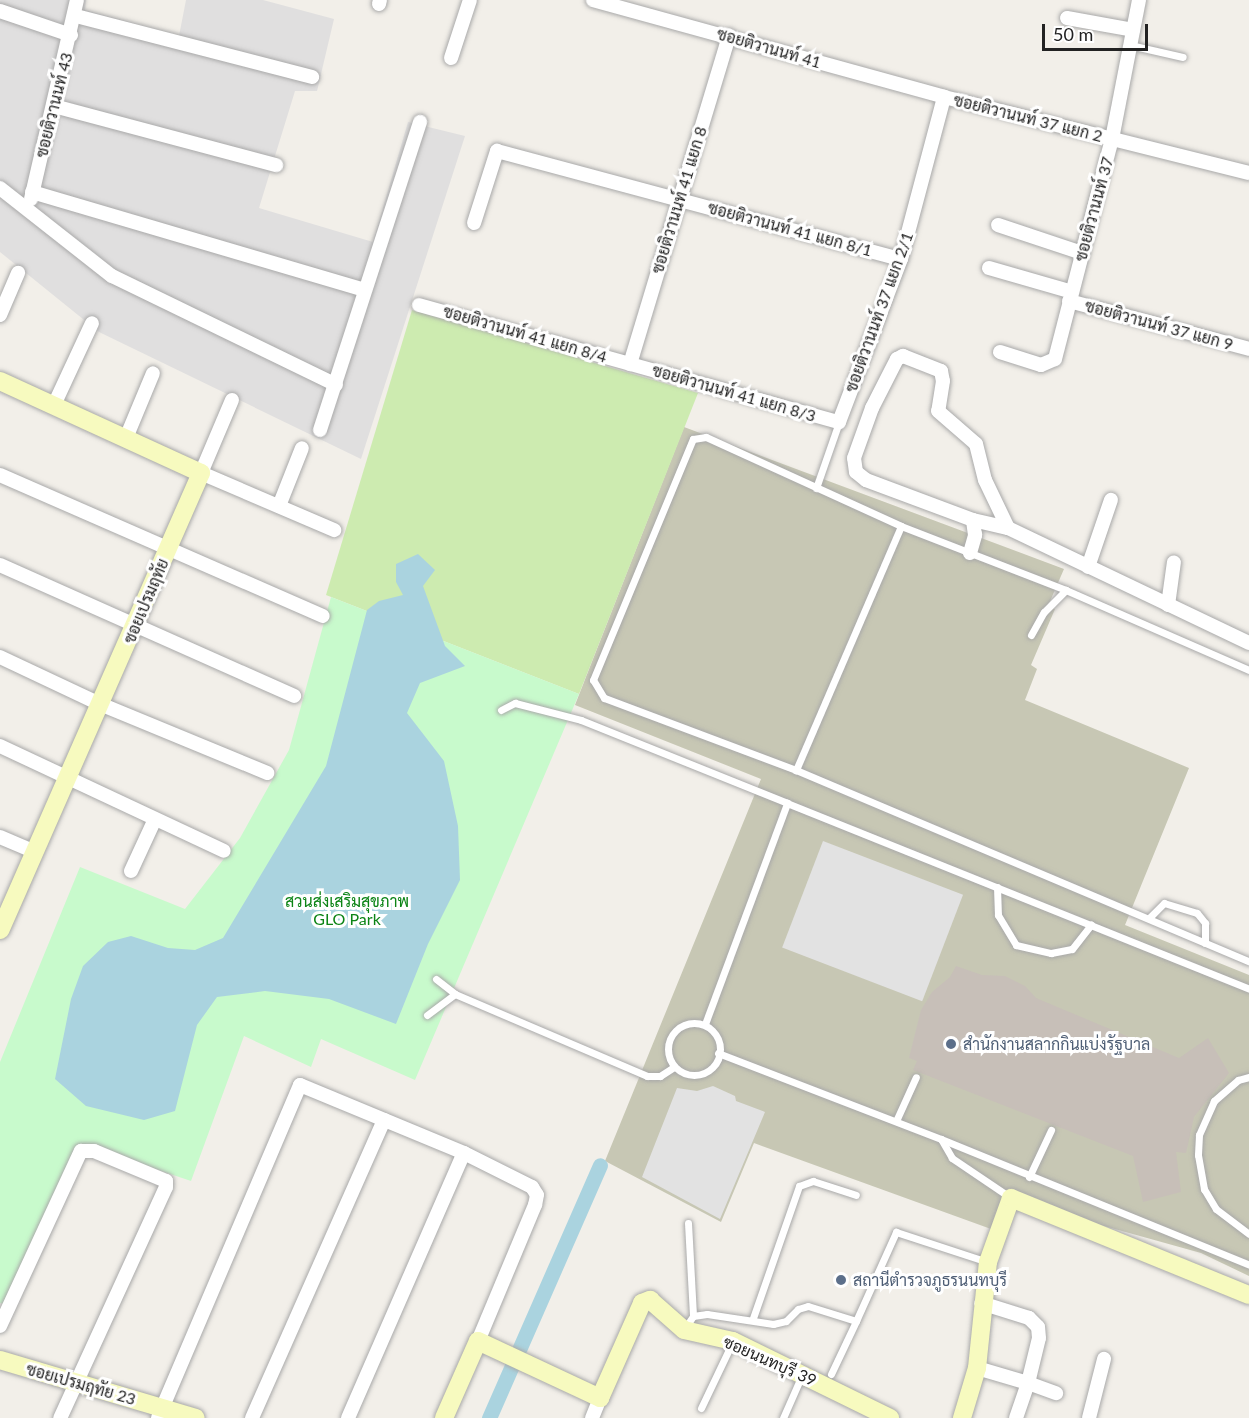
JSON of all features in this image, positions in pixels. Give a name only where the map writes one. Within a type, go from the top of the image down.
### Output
[{"type":"street","name":"ซอยติวานนท์ 43","points":[[28,209],[76,16],[77,0]]},
{"type":"street","points":[[451,58],[470,0]]},
{"type":"street","name":"ซอยติวานนท์ 41","points":[[593,0],[944,97]]},
{"type":"street","name":"ซอยติวานนท์ 37","points":[[1000,352],[1041,365],[1054,359],[1112,139],[1139,0]]},
{"type":"street","points":[[0,11],[71,35]]},
{"type":"street","points":[[76,16],[312,77]]},
{"type":"street","points":[[1067,18],[1133,30]]},
{"type":"street","name":"ซอยติวานนท์ 41 แยก 8","points":[[630,364],[729,36]]},
{"type":"street","name":"ซอยติวานนท์ 37 แยก 2","points":[[944,97],[1249,174]]},
{"type":"street","name":"ซอยติวานนท์ 37 แยก 2/1","points":[[838,422],[901,259],[944,97]]},
{"type":"street","points":[[54,106],[276,165]]},
{"type":"street","points":[[320,430],[420,122]]},
{"type":"street","name":"ซอยติวานนท์ 41 แยก 8/1","points":[[474,223],[497,151],[901,259]]},
{"type":"street","points":[[0,188],[112,276],[336,385]]},
{"type":"street","points":[[32,192],[364,290]]},
{"type":"street","points":[[998,225],[1082,253]]},
{"type":"street","name":"ซอยติวานนท์ 37 แยก 9","points":[[989,268],[1071,296],[1249,349]]},
{"type":"street","points":[[0,315],[18,273]]},
{"type":"street","name":"ซอยติวานนท์ 41 แยก 8/4","points":[[419,304],[630,364]]},
{"type":"street","points":[[54,405],[92,323]]},
{"type":"street","points":[[1008,528],[985,480],[976,444],[938,411],[944,381],[941,370],[903,356],[893,365],[872,408],[854,458],[856,472],[866,480],[973,520],[1008,528],[1249,643]]},
{"type":"street","name":"ซอยติวานนท์ 41 แยก 8/3","points":[[630,364],[838,422]]},
{"type":"street","points":[[126,438],[153,373]]},
{"type":"street","points":[[0,381],[201,473],[334,530]]},
{"type":"street","points":[[201,473],[232,400]]},
{"type":"street","points":[[279,506],[302,448]]},
{"type":"street","name":"ซอยเปรมฤทัย","points":[[0,929],[201,473]]},
{"type":"street","points":[[0,475],[322,616]]},
{"type":"street","points":[[1088,567],[1111,500]]},
{"type":"street","points":[[970,553],[975,535],[973,520]]},
{"type":"street","points":[[1168,605],[1174,562]]},
{"type":"street","points":[[0,565],[294,696]]},
{"type":"street","points":[[0,657],[100,704],[267,773]]},
{"type":"street","points":[[0,746],[224,851]]},
{"type":"street","points":[[131,872],[155,819]]},
{"type":"street","points":[[0,837],[35,852]]},
{"type":"street","points":[[160,1413],[295,1091],[300,1085],[308,1086],[464,1154],[532,1187],[537,1194],[478,1341],[444,1418]]},
{"type":"street","points":[[252,1418],[384,1120]]},
{"type":"street","points":[[0,1326],[81,1151],[94,1151],[165,1181],[166,1187],[60,1418]]},
{"type":"street","points":[[348,1418],[464,1154]]},
{"type":"street","points":[[962,1418],[976,1368],[981,1303],[988,1262],[1011,1198],[1249,1295]]},
{"type":"street","name":"ซอยนนทบุรี 39","points":[[600,1398],[645,1301],[650,1300],[689,1323],[733,1341],[891,1418]]},
{"type":"street","points":[[981,1303],[1029,1318],[1038,1327],[1040,1338],[1016,1418]]},
{"type":"street","points":[[478,1341],[600,1398],[592,1418]]},
{"type":"street","points":[[1089,1418],[1104,1359]]},
{"type":"street","name":"ซอยเปรมฤทัย 23","points":[[0,1360],[76,1382],[160,1413],[196,1418]]},
{"type":"street","points":[[976,1368],[1056,1393]]},
{"type":"lane","points":[[1130,45],[1183,57]]},
{"type":"lane","points":[[816,488],[838,422]]},
{"type":"lane","points":[[1249,670],[1066,590],[901,526],[706,437],[693,439],[593,680],[604,698],[796,770],[1150,917],[1249,961]]},
{"type":"lane","points":[[796,770],[901,526]]},
{"type":"lane","points":[[1031,635],[1044,612],[1066,590]]},
{"type":"lane","points":[[501,710],[515,703],[581,720],[1249,989]]},
{"type":"lane","points":[[705,1024],[788,803]]},
{"type":"lane","points":[[997,887],[998,915],[1016,945],[1051,953],[1072,949],[1091,925]]},
{"type":"lane","points":[[1150,917],[1164,903],[1197,913],[1205,923],[1205,943]]},
{"type":"lane","points":[[436,979],[455,994],[647,1076],[660,1076],[674,1067]]},
{"type":"lane","points":[[427,1015],[455,994]]},
{"type":"lane","points":[[687,1023],[705,1024],[718,1037],[716,1063],[704,1073],[688,1075],[674,1067],[668,1051],[672,1034],[687,1023]]},
{"type":"lane","points":[[718,1053],[941,1138],[1029,1177],[1249,1265]]},
{"type":"lane","points":[[896,1121],[915,1077]]},
{"type":"lane","points":[[1249,1077],[1238,1080],[1214,1101],[1199,1135],[1198,1155],[1204,1189],[1216,1209],[1249,1234]]},
{"type":"lane","points":[[1029,1177],[1051,1130]]},
{"type":"lane","points":[[941,1138],[952,1158],[1011,1198]]},
{"type":"lane","points":[[753,1318],[799,1186],[813,1181],[856,1195]]},
{"type":"lane","points":[[688,1223],[689,1323],[753,1318],[773,1324],[786,1321],[798,1309],[808,1306],[856,1321]]},
{"type":"lane","points":[[831,1374],[896,1232],[988,1262]]},
{"type":"lane","points":[[701,1408],[733,1341]]},
{"type":"lane","points":[[783,1418],[802,1375]]},
{"type":"shaded area","points":[[0,0],[86,0],[85,10],[179,36],[186,0],[263,0],[334,19],[317,91],[295,91],[259,208],[373,242],[408,122],[465,136],[361,459],[99,332],[0,252]]},
{"type":"shaded area","points":[[684,427],[1064,569],[1048,606],[1055,609],[1031,665],[1037,669],[1025,700],[1189,768],[1125,925],[1249,975],[1249,1276],[1201,1253],[1011,1200],[991,1229],[754,1143],[721,1222],[605,1161],[761,779],[575,705]]},
{"type":"shaded area","points":[[823,841],[963,895],[922,1001],[782,947]]},
{"type":"shaded area","points":[[713,1086],[735,1096],[736,1101],[765,1112],[720,1219],[642,1177],[677,1088],[697,1091]]},
{"type":"green space","points":[[412,310],[698,393],[579,694],[326,595]]},
{"type":"green space","name":"สวนส่งเสริมสุขภาพ GLO Park","points":[[331,597],[579,694],[415,1080],[321,1039],[311,1067],[244,1036],[191,1181],[84,1145],[9,1305],[0,1303],[0,1062],[80,867],[185,909],[240,838],[289,750]]},
{"type":"water","points":[[418,554],[435,570],[423,586],[445,646],[465,666],[420,683],[407,713],[444,761],[458,826],[460,880],[428,944],[396,1024],[329,999],[265,991],[217,997],[197,1025],[175,1111],[144,1120],[86,1106],[55,1079],[71,999],[83,966],[108,942],[131,936],[168,948],[195,950],[223,938],[326,766],[367,610],[379,601],[403,595],[396,582],[396,564]]},
{"type":"building","points":[[956,966],[982,975],[1005,976],[1025,986],[1036,998],[1179,1058],[1208,1038],[1229,1073],[1194,1117],[1186,1153],[1176,1152],[1181,1192],[1143,1202],[1133,1156],[913,1070],[917,1061],[909,1058],[921,1010],[932,992],[950,977]]},
{"type":"waterway","points":[[489,1418],[600,1165]]},
{"type":"place","name":"สำนักงานสลากกินแบ่งรัฐบาล","points":[[951,1044]]},
{"type":"place","name":"สถานีตำรวจภูธรนนทบุรี","points":[[841,1280]]}]
